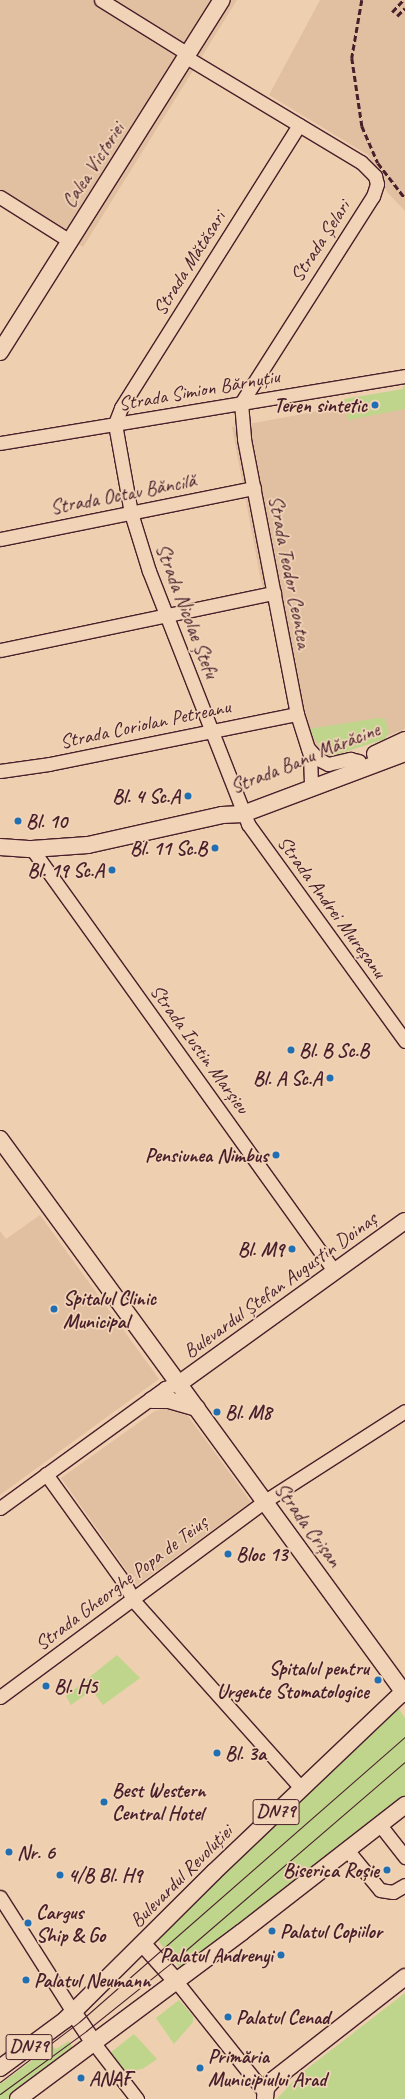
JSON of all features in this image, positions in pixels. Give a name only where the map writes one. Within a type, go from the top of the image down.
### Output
[{"type":"main road","name":"Calea Victoriei","points":[[0,352],[222,0]]},
{"type":"main road","name":"Strada Banu Mărăcine","points":[[242,810],[405,740]]},
{"type":"main road","name":"Strada Banu Mărăcine","points":[[2,849],[32,849],[88,845],[222,815],[242,810],[405,753]]},
{"type":"main road","name":"Strada Crișan","points":[[0,1139],[180,1383],[404,1692]]},
{"type":"main road","name":"Bulevardul Ștefan Augustin Doinaș","points":[[180,1383],[405,1221]]},
{"type":"main road","points":[[152,1400],[169,1400],[197,1408]]},
{"type":"main road","name":"Bulevardul Revoluției","points":[[0,2068],[73,2012],[301,1788],[404,1692]]},
{"type":"main road","name":"DN79","points":[[18,2099],[348,1851],[405,1805]]},
{"type":"main road","points":[[143,1944],[176,1981]]},
{"type":"main road","points":[[265,2096],[272,2081],[405,1977]]},
{"type":"main road","points":[[73,2012],[93,2042]]},
{"type":"street","points":[[101,0],[300,125]]},
{"type":"street","name":"Strada Șelari","points":[[241,403],[373,196],[377,184],[375,176],[365,164],[300,125]]},
{"type":"street","name":"Strada Mătăsari","points":[[115,424],[121,408],[300,125]]},
{"type":"street","points":[[0,197],[70,241]]},
{"type":"street","name":"Strada Simion Bărnuțiu","points":[[0,443],[405,376]]},
{"type":"street","name":"Strada Teodor Ceontea","points":[[241,403],[254,488],[297,714],[308,748],[310,781]]},
{"type":"street","name":"Strada Nicolae Ștefu","points":[[115,424],[131,513],[149,571],[242,810]]},
{"type":"street","name":"Strada Octav Băncilă","points":[[0,539],[254,488]]},
{"type":"street","points":[[0,650],[168,617],[274,593]]},
{"type":"street","name":"Strada Coriolan Petreanu","points":[[0,771],[49,764],[297,714]]},
{"type":"street","name":"Strada Teodor Ceontea","points":[[308,748],[318,759],[328,764],[350,759],[359,761]]},
{"type":"street","name":"Strada Andrei Mureșanu","points":[[242,810],[252,830],[405,1041]]},
{"type":"street","name":"Strada Iustin Marșieu","points":[[32,849],[335,1272]]},
{"type":"street","points":[[0,1508],[152,1400],[165,1388],[180,1383]]},
{"type":"street","name":"Strada Gheorghe Popa de Teiuș","points":[[0,1697],[265,1501],[405,1411]]},
{"type":"street","points":[[46,1474],[125,1584],[133,1600],[301,1788]]},
{"type":"street","points":[[380,1825],[405,1857]]},
{"type":"street","points":[[348,1851],[380,1890],[393,1892],[403,1890]]},
{"type":"street","points":[[2,1901],[73,2012]]},
{"type":"street","points":[[176,1981],[265,2096]]},
{"type":"street","points":[[93,2042],[137,2099]]},
{"type":"shaded area","points":[[0,0],[237,0],[83,247],[0,195]]},
{"type":"shaded area","points":[[320,0],[405,0],[405,211],[387,192],[368,155],[269,95]]},
{"type":"shaded area","points":[[405,395],[405,729],[334,756],[328,756],[316,744],[303,720],[261,581],[232,427]]},
{"type":"shaded area","name":"Spitalul Clinic Municipal","points":[[40,1215],[159,1379],[0,1495],[0,1231],[6,1239]]},
{"type":"shaded area","points":[[166,1408],[188,1416],[251,1502],[137,1585],[61,1478],[155,1411]]},
{"type":"green space","name":"Teren sintetic","points":[[403,386],[405,386],[405,409],[348,420],[344,399],[403,389]]},
{"type":"green space","points":[[378,718],[385,719],[389,732],[385,739],[332,756],[321,749],[309,729]]},
{"type":"green space","points":[[117,1655],[140,1678],[103,1705],[92,1690],[71,1705],[66,1696]]},
{"type":"green space","points":[[397,1706],[405,1718],[405,1795],[182,1970],[155,1937]]},
{"type":"green space","points":[[405,1993],[405,2099],[277,2099],[299,2075]]},
{"type":"green space","points":[[179,2000],[193,2016],[193,2022],[174,2044],[156,2018]]},
{"type":"green space","points":[[134,2034],[157,2059],[144,2068],[128,2073],[110,2053]]},
{"type":"green space","points":[[69,2041],[74,2050],[9,2099],[0,2099],[0,2082],[2,2083],[52,2046],[56,2049]]},
{"type":"tram line","points":[[0,2082],[79,2022],[405,1737]]},
{"type":"tram line","points":[[0,2094],[86,2031],[171,1963],[405,1762]]},
{"type":"railway","points":[[362,0],[352,58],[362,126],[378,163],[405,198]]},
{"type":"railway","points":[[392,12],[403,0]]},
{"type":"railway","points":[[397,16],[405,8]]},
{"type":"place","name":"Teren sintetic","points":[[375,405]]},
{"type":"place","name":"Bl. 4 Sc.A","points":[[188,796]]},
{"type":"place","name":"Bl. 10","points":[[18,821]]},
{"type":"place","name":"Bl. 11 Sc.B","points":[[215,848]]},
{"type":"place","name":"Bl. 19 Sc.A","points":[[112,870]]},
{"type":"place","name":"Bl. B Sc.B","points":[[291,1050]]},
{"type":"place","name":"Bl. A Sc.A","points":[[330,1078]]},
{"type":"place","name":"Pensiunea Nimbus","points":[[276,1155]]},
{"type":"place","name":"Bl. M9","points":[[292,1249]]},
{"type":"place","name":"Spitalul Clinic Municipal","points":[[54,1309]]},
{"type":"place","name":"Bl. M8","points":[[217,1412]]},
{"type":"place","name":"Bloc 13","points":[[228,1554]]},
{"type":"place","name":"Spitalul pentru Urgente Stomatologice","points":[[378,1680]]},
{"type":"place","name":"Bl. H5","points":[[46,1686]]},
{"type":"place","name":"Bl. 3a","points":[[217,1753]]},
{"type":"place","name":"Best Western Central Hotel","points":[[104,1802]]},
{"type":"place","name":"Nr. 6","points":[[9,1852]]},
{"type":"place","name":"Biserica Roșie","points":[[387,1870]]},
{"type":"place","name":"4/B Bl. H9","points":[[60,1875]]},
{"type":"place","name":"Cargus Ship & Go","points":[[28,1923]]},
{"type":"place","name":"Palatul Copiilor","points":[[272,1931]]},
{"type":"place","name":"Palatul Andrenyi","points":[[281,1955]]},
{"type":"place","name":"Palatul Neumann","points":[[26,1980]]},
{"type":"place","name":"Palatul Cenad","points":[[228,2017]]},
{"type":"place","name":"Primăria Municipiului Arad","points":[[200,2068]]},
{"type":"place","name":"ANAF","points":[[81,2078]]}]
